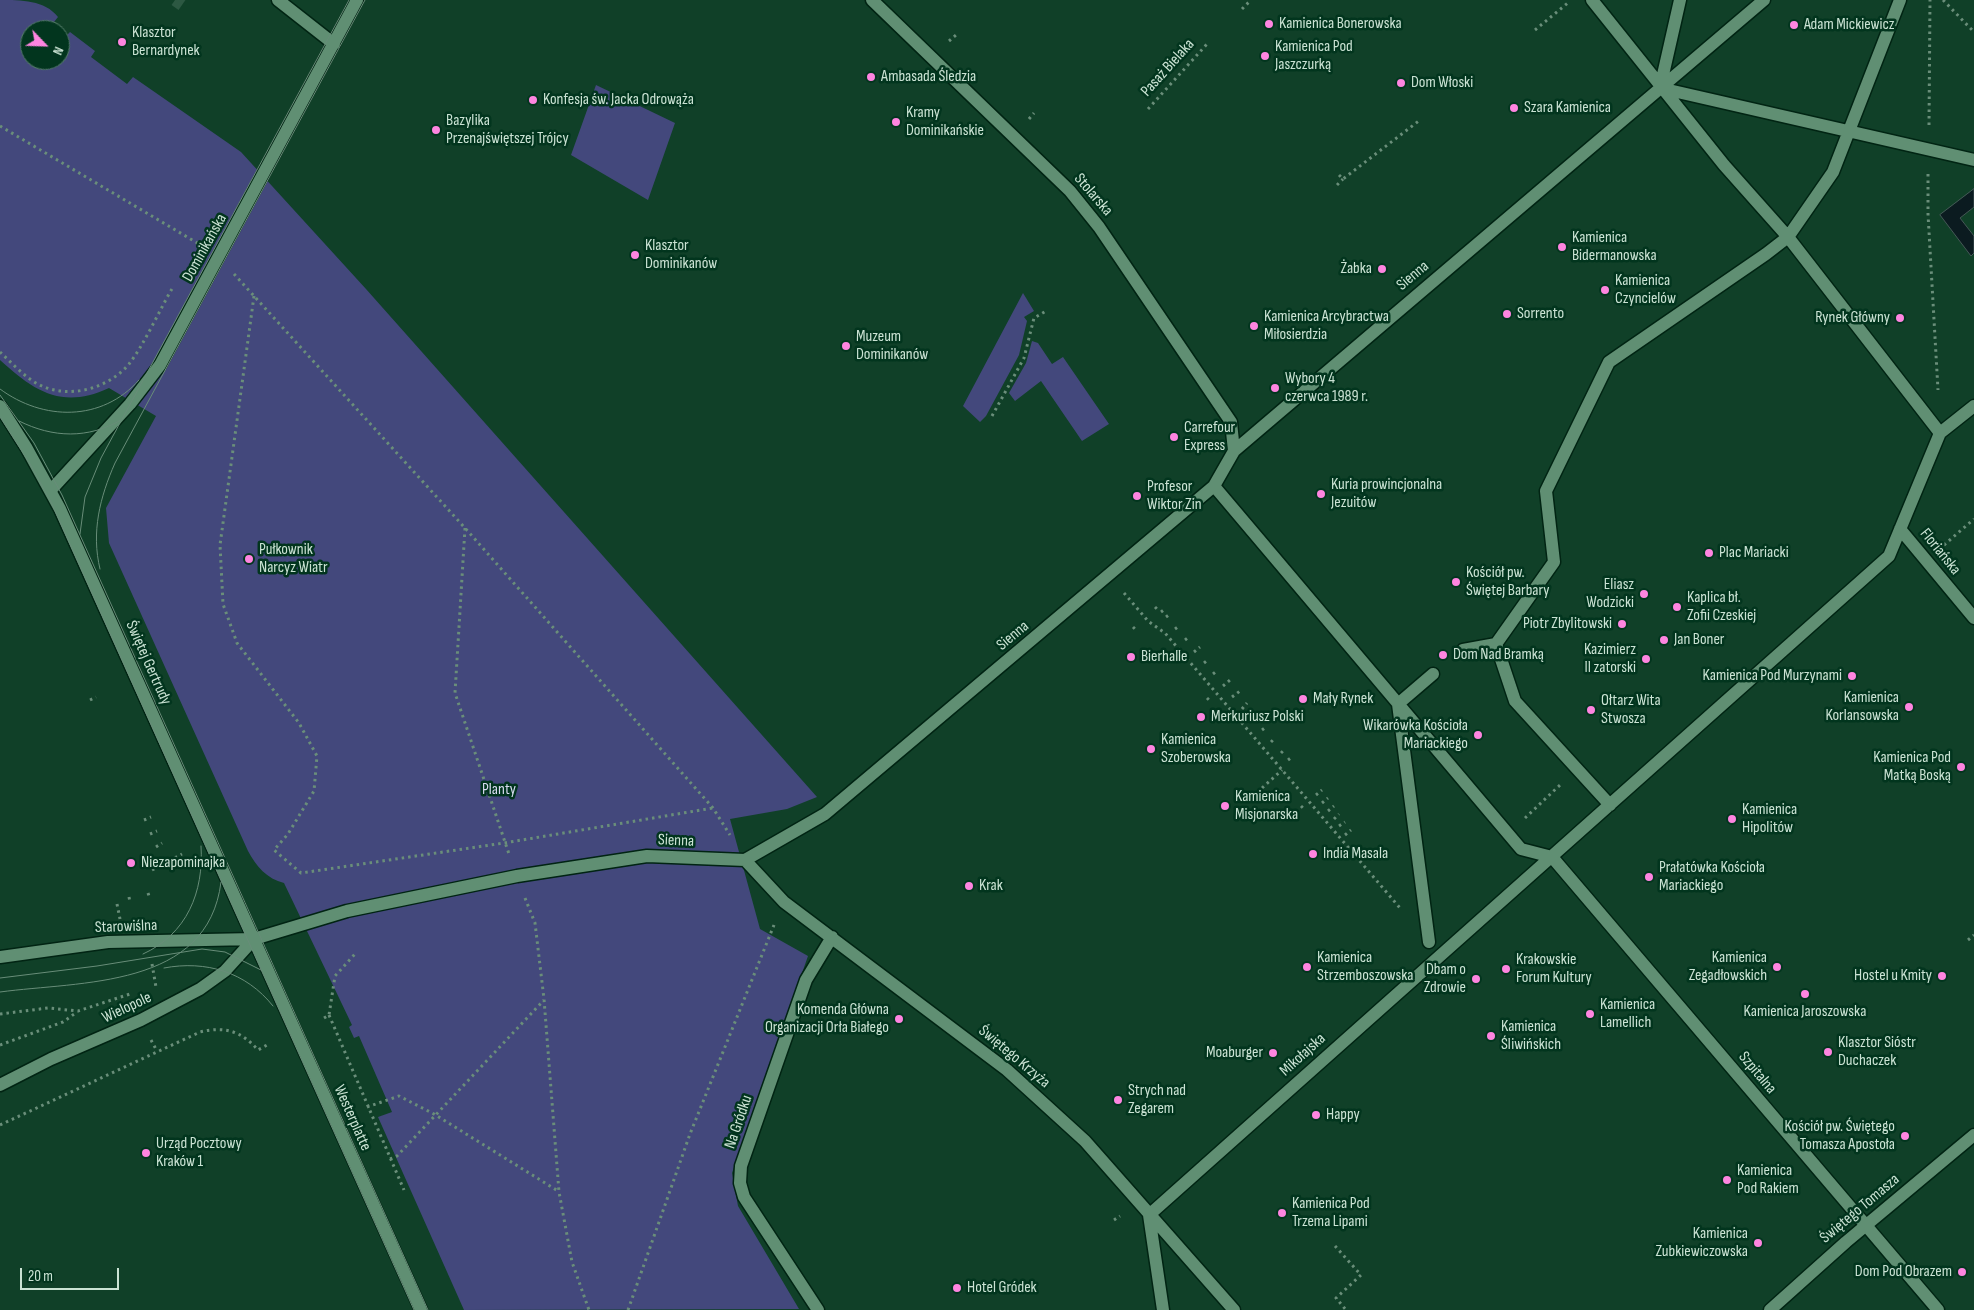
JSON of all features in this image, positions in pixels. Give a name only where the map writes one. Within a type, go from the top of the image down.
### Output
[{"type":"street","points":[[278,0],[334,44]]},
{"type":"street","name":"Dominikańska","points":[[51,490],[130,404],[160,365],[358,0]]},
{"type":"street","name":"Stolarska","points":[[872,0],[1070,191],[1100,227],[1231,422],[1234,451]]},
{"type":"street","points":[[1592,0],[1660,88],[1724,165],[1788,237],[1940,433]]},
{"type":"street","points":[[1660,88],[1680,0]]},
{"type":"street","name":"Sienna","points":[[254,940],[347,911],[518,876],[647,856],[746,860],[825,814],[1214,486],[1234,451],[1764,0]]},
{"type":"street","points":[[1463,650],[1496,644],[1554,562],[1546,491],[1609,362],[1788,237],[1833,172],[1900,0]]},
{"type":"street","points":[[1660,88],[1974,160]]},
{"type":"street","name":"Świętej Gertrudy","points":[[0,406],[14,426],[51,490],[254,940]]},
{"type":"street","points":[[1214,486],[1521,849],[1552,857],[1889,556],[1940,433],[1974,406]]},
{"type":"street","name":"Floriańska","points":[[1900,529],[1974,618]]},
{"type":"street","points":[[1496,644],[1516,701],[1610,805]]},
{"type":"street","points":[[1398,704],[1433,674]]},
{"type":"street","points":[[1398,704],[1429,942]]},
{"type":"street","name":"Mikołajska","points":[[1149,1215],[1552,857]]},
{"type":"street","name":"Szpitalna","points":[[1552,857],[1938,1310]]},
{"type":"street","name":"Świętego Krzyża","points":[[746,860],[784,902],[1007,1070],[1085,1141],[1234,1310]]},
{"type":"street","name":"Na Gródku","points":[[818,1310],[744,1197],[740,1183],[741,1166],[806,980],[832,937]]},
{"type":"street","name":"Starowiślna","points":[[0,957],[108,942],[254,940]]},
{"type":"street","name":"Wielopole","points":[[0,1085],[51,1059],[152,1015],[209,984],[225,971],[254,940]]},
{"type":"street","name":"Westerplatte","points":[[254,940],[421,1310]]},
{"type":"street","name":"Świętego Tomasza","points":[[1770,1310],[1865,1226],[1974,1135]]},
{"type":"street","points":[[1149,1215],[1163,1310]]},
{"type":"path","points":[[1242,9],[1251,0]]},
{"type":"path","points":[[1535,30],[1571,0]]},
{"type":"path","points":[[1929,127],[1930,0]]},
{"type":"path","points":[[1943,0],[1974,32]]},
{"type":"path","name":"Pasaż Bielaka","points":[[1148,109],[1207,44]]},
{"type":"path","points":[[1337,185],[1342,179],[1420,120]]},
{"type":"path","points":[[0,126],[198,243],[218,259],[254,295],[465,528],[713,808],[746,860]]},
{"type":"path","points":[[1928,166],[1928,214],[1938,393]]},
{"type":"path","points":[[1339,175],[1342,179]]},
{"type":"path","points":[[193,252],[198,243]]},
{"type":"path","points":[[0,352],[41,386],[59,392],[78,391],[99,386],[114,377],[129,364],[173,286]]},
{"type":"path","points":[[254,295],[220,545],[223,604],[237,642],[299,724],[317,756],[314,791],[288,834],[274,850],[301,873],[504,843],[713,808]]},
{"type":"path","points":[[992,416],[1024,358],[1034,318],[1046,311]]},
{"type":"path","points":[[1926,560],[1974,519]]},
{"type":"path","points":[[465,528],[455,693],[504,843]]},
{"type":"path","points":[[1110,575],[1148,621],[1165,633],[1404,912]]},
{"type":"path","points":[[1156,607],[1160,611],[1165,609]]},
{"type":"path","points":[[1166,617],[1170,614]]},
{"type":"path","points":[[1175,629],[1179,626]]},
{"type":"path","points":[[1133,627],[1137,631]]},
{"type":"path","points":[[1185,640],[1190,636]]},
{"type":"path","points":[[1194,652],[1200,647]]},
{"type":"path","points":[[1204,663],[1209,659]]},
{"type":"path","points":[[1213,674],[1218,670]]},
{"type":"path","points":[[1223,686],[1230,680]]},
{"type":"path","points":[[1232,697],[1240,690]]},
{"type":"path","points":[[90,700],[96,697]]},
{"type":"path","points":[[1242,708],[1247,703]]},
{"type":"path","points":[[1252,719],[1257,715]]},
{"type":"path","points":[[1262,730],[1266,727]]},
{"type":"path","points":[[1271,742],[1275,738]]},
{"type":"path","points":[[1281,753],[1285,749]]},
{"type":"path","points":[[1288,760],[1292,757]]},
{"type":"path","points":[[1262,788],[1282,770]]},
{"type":"path","points":[[1316,795],[1322,790]]},
{"type":"path","points":[[1524,819],[1554,791]]},
{"type":"path","points":[[1322,803],[1328,798]]},
{"type":"path","points":[[1328,811],[1334,806]]},
{"type":"path","points":[[1334,819],[1339,814]]},
{"type":"path","points":[[144,820],[150,817]]},
{"type":"path","points":[[1339,826],[1346,822]]},
{"type":"path","points":[[1345,835],[1352,830]]},
{"type":"path","points":[[150,834],[156,831]]},
{"type":"path","points":[[156,847],[162,843]]},
{"type":"path","points":[[152,870],[182,854]]},
{"type":"path","points":[[148,893],[150,899]]},
{"type":"path","points":[[128,897],[130,902]]},
{"type":"path","points":[[628,1310],[690,1134],[784,902]]},
{"type":"path","points":[[117,904],[120,920]]},
{"type":"path","points":[[535,923],[544,999],[559,1192],[572,1262],[589,1310]]},
{"type":"path","points":[[1968,940],[1974,935]]},
{"type":"path","points":[[148,941],[156,990],[152,1015]]},
{"type":"path","points":[[356,954],[335,976],[329,1015],[404,1190]]},
{"type":"path","points":[[0,1045],[63,1022],[78,1011],[133,993]]},
{"type":"path","points":[[390,1159],[396,1156],[544,999]]},
{"type":"path","points":[[0,1014],[48,1008],[78,1011]]},
{"type":"path","points":[[324,1018],[329,1015]]},
{"type":"path","points":[[0,1124],[200,1032],[215,1028],[226,1028],[248,1039],[258,1050],[267,1045]]},
{"type":"path","points":[[150,1038],[156,1051]]},
{"type":"path","points":[[367,1107],[398,1096],[434,1114],[559,1192]]},
{"type":"path","points":[[1335,1246],[1361,1275],[1336,1298],[1346,1310]]},
{"type":"green space","name":"Planty","points":[[0,0],[39,4],[53,11],[58,17],[56,20],[20,20],[20,70],[70,70],[70,32],[95,51],[91,57],[127,84],[133,77],[241,152],[366,289],[817,797],[787,809],[730,819],[760,929],[808,956],[732,1173],[738,1206],[799,1309],[464,1310],[378,1117],[392,1112],[359,1036],[354,1038],[349,1027],[352,1025],[284,883],[267,875],[248,851],[109,543],[106,508],[156,416],[109,388],[77,397],[63,397],[50,394],[25,381],[0,360]]},
{"type":"green space","points":[[596,85],[675,123],[648,200],[571,155]]},
{"type":"green space","points":[[1023,293],[1034,311],[1024,317],[1027,321],[1019,355],[986,416],[980,422],[963,406]]},
{"type":"green space","points":[[1032,341],[1038,343],[1052,364],[1063,357],[1109,424],[1082,441],[1041,381],[1015,401],[1009,393],[1026,363]]},
{"type":"shaded area","points":[[1974,189],[1974,207],[1960,218],[1974,236],[1974,253],[1971,256],[1940,215]]},
{"type":"tunnel","points":[[175,0],[182,5]]},
{"type":"tram line","points":[[80,534],[85,497],[101,458],[349,0]]},
{"type":"tram line","points":[[100,569],[96,542],[98,515],[115,463],[365,0]]},
{"type":"tram line","points":[[0,389],[17,400],[35,407],[53,411],[72,412],[90,410],[108,404],[124,394],[139,380]]},
{"type":"tram line","points":[[0,395],[34,443],[62,495],[428,1310]]},
{"type":"tram line","points":[[0,417],[30,464],[51,502],[414,1310]]},
{"type":"tram line","points":[[19,421],[45,431],[70,434],[96,431],[121,420]]},
{"type":"tram line","points":[[143,954],[158,946],[171,935],[190,910],[196,895],[199,879],[201,846]]},
{"type":"tram line","points":[[0,992],[102,981],[136,973],[167,961],[192,943],[211,917],[221,882]]},
{"type":"tram line","points":[[0,978],[97,966],[202,949],[225,952],[261,970]]},
{"type":"tram line","points":[[164,968],[195,966],[224,971],[250,985],[273,1006]]},
{"type":"place","name":"Kamienica Bonerowska","points":[[1269,24]]},
{"type":"place","name":"Adam Mickiewicz","points":[[1794,25]]},
{"type":"place","name":"Klasztor Bernardynek","points":[[122,42]]},
{"type":"place","name":"Kamienica Pod Jaszczurką","points":[[1265,56]]},
{"type":"place","name":"Ambasada Śledzia","points":[[871,77]]},
{"type":"place","name":"Dom Włoski","points":[[1401,83]]},
{"type":"place","name":"Konfesja św. Jacka Odrowąża","points":[[533,100]]},
{"type":"place","name":"Szara Kamienica","points":[[1514,108]]},
{"type":"place","name":"Kramy Dominikańskie","points":[[896,122]]},
{"type":"place","name":"Bazylika Przenajświętszej Trójcy","points":[[436,130]]},
{"type":"place","name":"Kamienica Bidermanowska","points":[[1562,247]]},
{"type":"place","name":"Klasztor Dominikanów","points":[[635,255]]},
{"type":"place","name":"Żabka","points":[[1382,269]]},
{"type":"place","name":"Kamienica Czyncielów","points":[[1605,290]]},
{"type":"place","name":"Sorrento","points":[[1507,314]]},
{"type":"place","name":"Rynek Główny","points":[[1900,318]]},
{"type":"place","name":"Kamienica Arcybractwa Miłosierdzia","points":[[1254,326]]},
{"type":"place","name":"Muzeum Dominikanów","points":[[846,346]]},
{"type":"place","name":"Wybory 4 czerwca 1989 r.","points":[[1275,388]]},
{"type":"place","name":"Carrefour Express","points":[[1174,437]]},
{"type":"place","name":"Kuria prowincjonalna Jezuitów","points":[[1321,494]]},
{"type":"place","name":"Profesor Wiktor Zin","points":[[1137,496]]},
{"type":"place","name":"Plac Mariacki","points":[[1709,553]]},
{"type":"place","name":"Pułkownik Narcyz Wiatr","points":[[249,559]]},
{"type":"place","name":"Kościół pw. Świętej Barbary","points":[[1456,582]]},
{"type":"place","name":"Eliasz Wodzicki","points":[[1644,594]]},
{"type":"place","name":"Kaplica bł. Zofii Czeskiej","points":[[1677,607]]},
{"type":"place","name":"Piotr Zbylitowski","points":[[1622,624]]},
{"type":"place","name":"Jan Boner","points":[[1664,640]]},
{"type":"place","name":"Dom Nad Bramką","points":[[1443,655]]},
{"type":"place","name":"Bierhalle","points":[[1131,657]]},
{"type":"place","name":"Kazimierz II zatorski","points":[[1646,659]]},
{"type":"place","name":"Kamienica Pod Murzynami","points":[[1852,676]]},
{"type":"place","name":"Mały Rynek","points":[[1303,699]]},
{"type":"place","name":"Kamienica Korlansowska","points":[[1909,707]]},
{"type":"place","name":"Ołtarz Wita Stwosza","points":[[1591,710]]},
{"type":"place","name":"Merkuriusz Polski","points":[[1201,717]]},
{"type":"place","name":"Wikarówka Kościoła Mariackiego","points":[[1478,735]]},
{"type":"place","name":"Kamienica Szoberowska","points":[[1151,749]]},
{"type":"place","name":"Kamienica Pod Matką Boską","points":[[1961,767]]},
{"type":"place","name":"Kamienica Misjonarska","points":[[1225,806]]},
{"type":"place","name":"Kamienica Hipolitów","points":[[1732,819]]},
{"type":"place","name":"India Masala","points":[[1313,854]]},
{"type":"place","name":"Niezapominajka","points":[[131,863]]},
{"type":"place","name":"Prałatówka Kościoła Mariackiego","points":[[1649,877]]},
{"type":"place","name":"Krak","points":[[969,886]]},
{"type":"place","name":"Kamienica Strzemboszowska","points":[[1307,967]]},
{"type":"place","name":"Kamienica Zegadłowskich","points":[[1777,967]]},
{"type":"place","name":"Krakowskie Forum Kultury","points":[[1506,969]]},
{"type":"place","name":"Hostel u Kmity","points":[[1942,976]]},
{"type":"place","name":"Dbam o Zdrowie","points":[[1476,979]]},
{"type":"place","name":"Kamienica Jaroszowska","points":[[1805,994]]},
{"type":"place","name":"Kamienica Lamellich","points":[[1590,1014]]},
{"type":"place","name":"Komenda Główna Organizacji Orła Białego","points":[[899,1019]]},
{"type":"place","name":"Kamienica Śliwińskich","points":[[1491,1036]]},
{"type":"place","name":"Klasztor Sióstr Duchaczek","points":[[1828,1052]]},
{"type":"place","name":"Moaburger","points":[[1273,1053]]},
{"type":"place","name":"Strych nad Zegarem","points":[[1118,1100]]},
{"type":"place","name":"Happy","points":[[1316,1115]]},
{"type":"place","name":"Kościół pw. Świętego Tomasza Apostoła","points":[[1905,1136]]},
{"type":"place","name":"Urząd Pocztowy Kraków 1","points":[[146,1153]]},
{"type":"place","name":"Kamienica Pod Rakiem","points":[[1727,1180]]},
{"type":"place","name":"Kamienica Pod Trzema Lipami","points":[[1282,1213]]},
{"type":"place","name":"Kamienica Zubkiewiczowska","points":[[1758,1243]]},
{"type":"place","name":"Dom Pod Obrazem","points":[[1962,1272]]},
{"type":"place","name":"Hotel Gródek","points":[[957,1288]]}]
